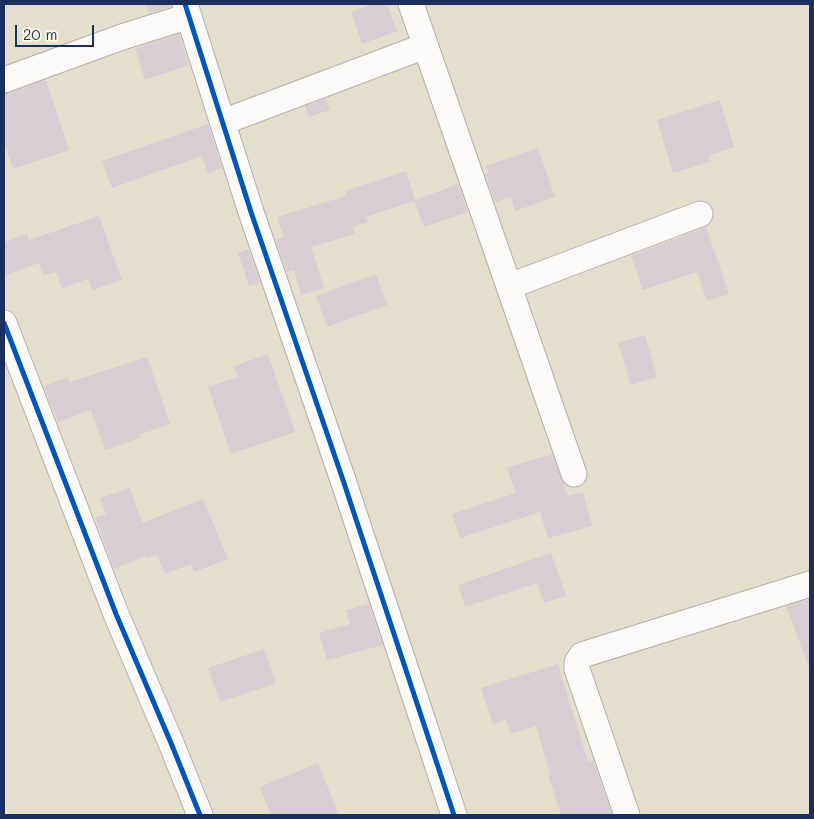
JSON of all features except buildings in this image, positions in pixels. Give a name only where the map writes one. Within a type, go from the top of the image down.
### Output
[{"type":"street","points":[[410,4],[510,286],[574,474]]},
{"type":"street","points":[[4,80],[122,37],[187,10],[454,815]]},
{"type":"street","points":[[223,122],[425,46]]},
{"type":"street","points":[[510,286],[700,214]]},
{"type":"street","points":[[4,323],[116,614],[200,815]]},
{"type":"street","points":[[627,815],[577,669],[577,662],[582,655],[810,584]]},
{"type":"cycle path","points":[[185,4],[251,212],[343,480],[454,815]]},
{"type":"cycle path","points":[[4,323],[116,614],[200,815]]}]
